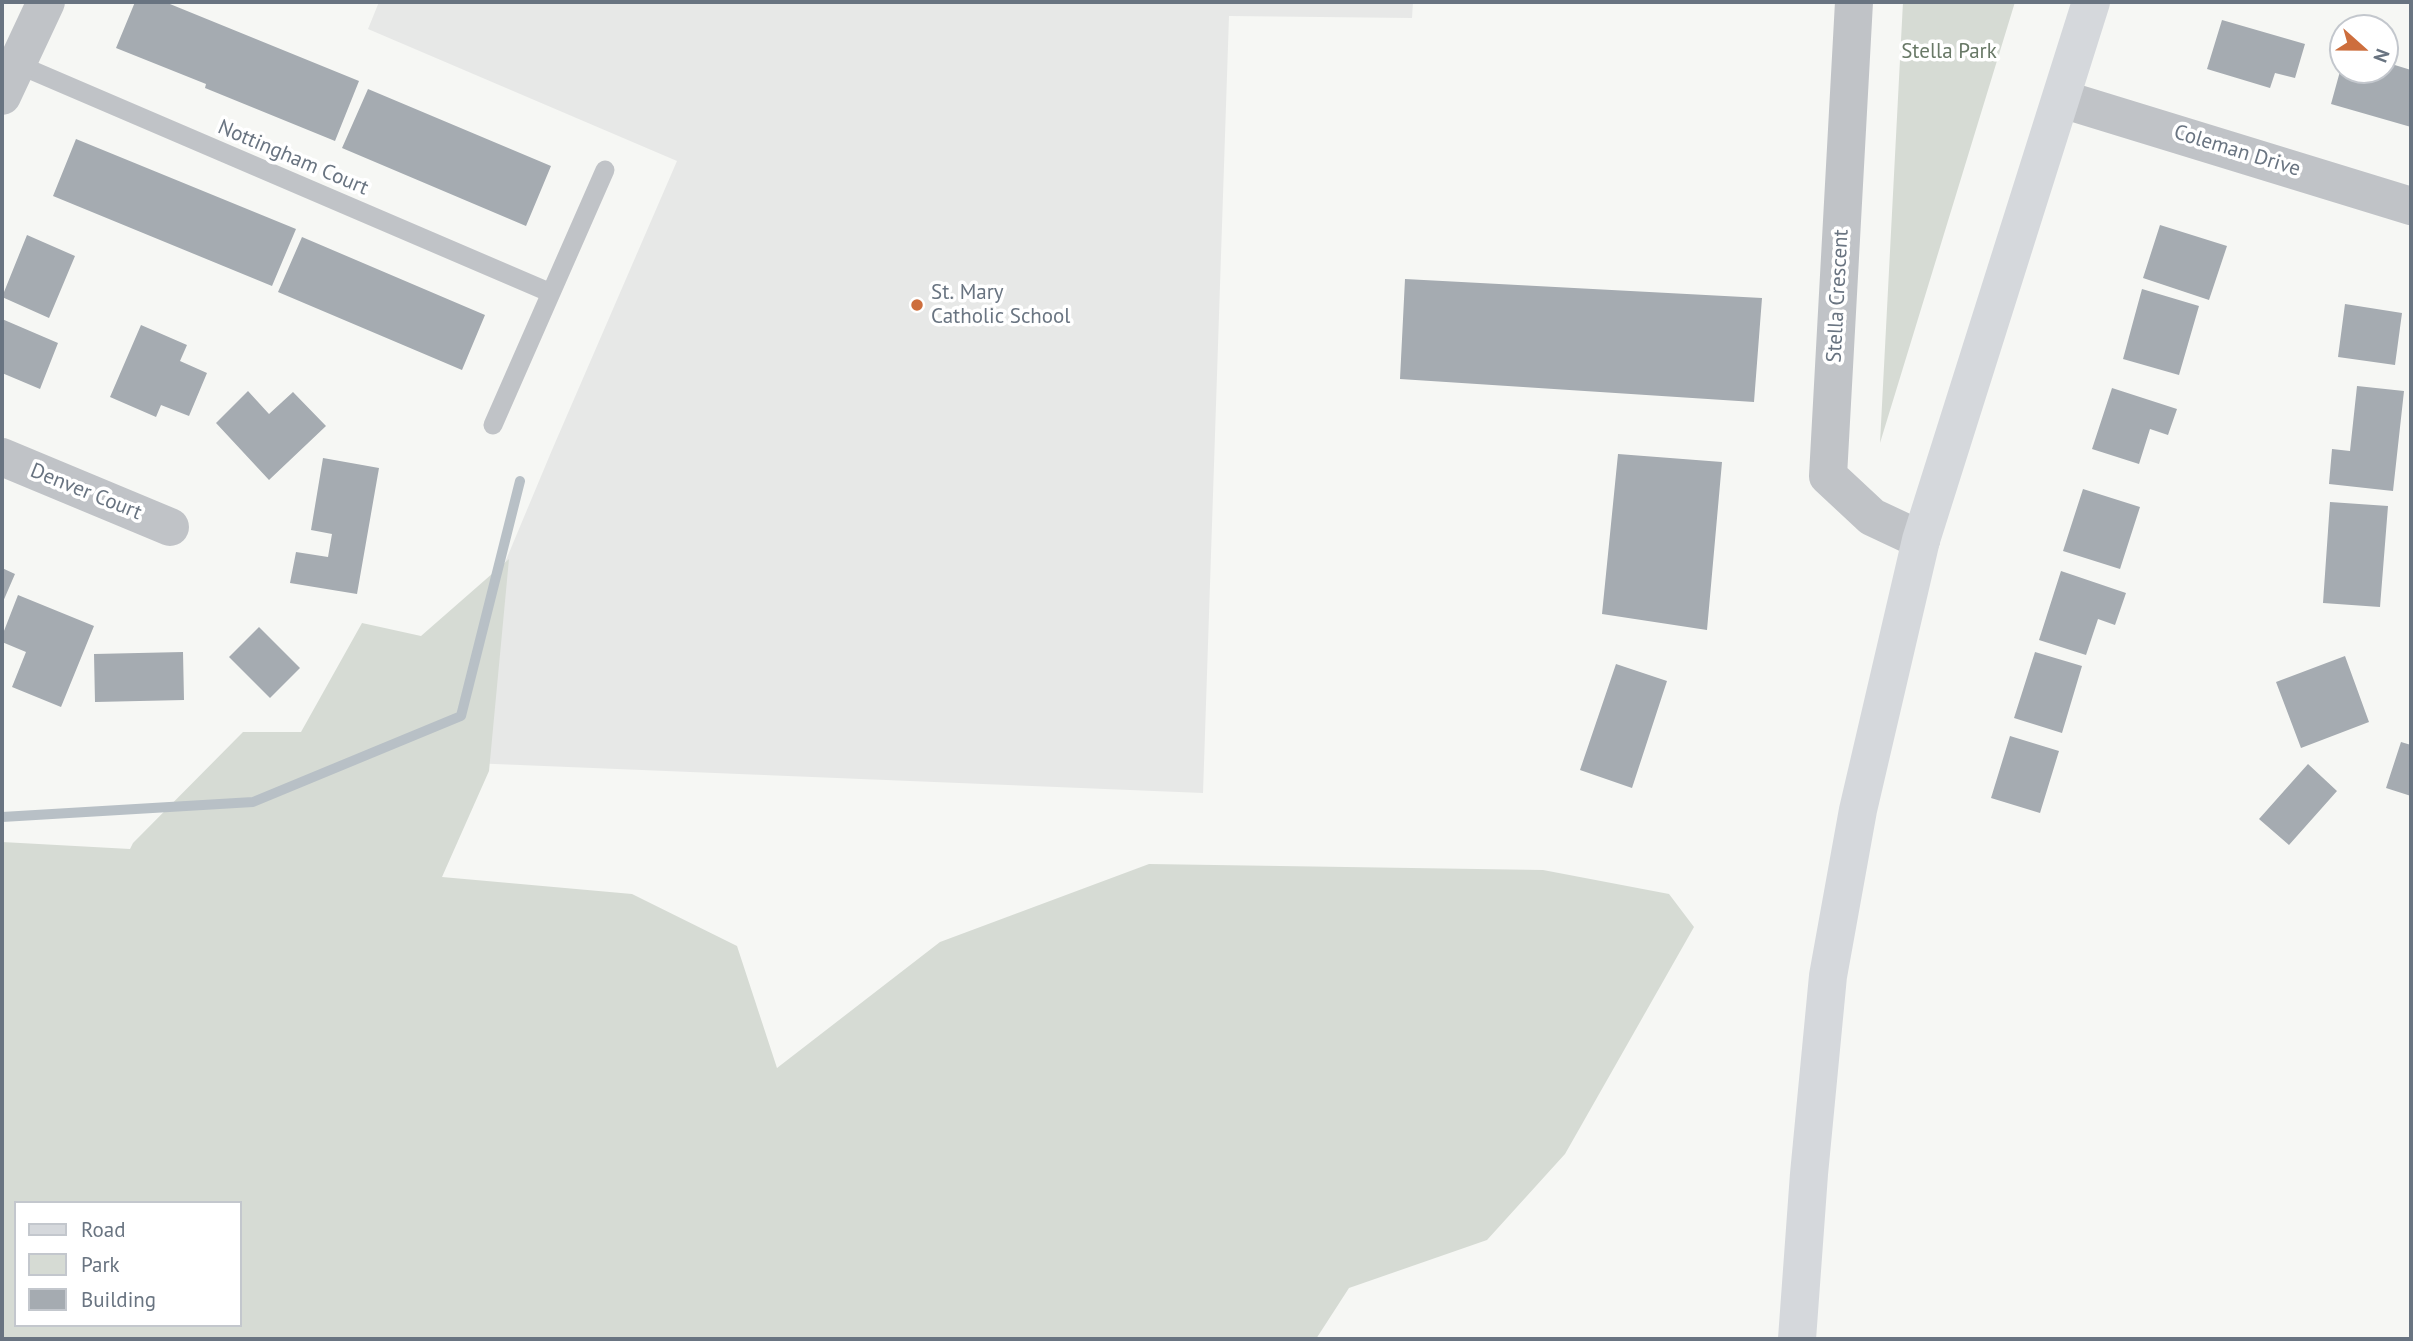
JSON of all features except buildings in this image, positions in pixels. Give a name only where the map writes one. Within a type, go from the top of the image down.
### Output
[{"type":"main road","points":[[1797,1339],[1828,976],[1857,810],[1921,540],[2091,2]]},
{"type":"street","points":[[9,80],[46,2]]},
{"type":"street","name":"Stella Crescent","points":[[1854,2],[1828,477],[1872,517],[1921,540]]},
{"type":"street","name":"Coleman Drive","points":[[2062,99],[2411,206]]},
{"type":"street","name":"Denver Court","points":[[2,457],[170,527]]},
{"type":"lane","name":"Nottingham Court","points":[[9,80],[551,293]]},
{"type":"lane","points":[[492,425],[604,170]]},
{"type":"shaded area","name":"St. Mary Catholic School","points":[[379,2],[1413,2],[1412,18],[1229,16],[1203,793],[422,761],[677,161],[368,29]]},
{"type":"green space","name":"Stella Park","points":[[1903,2],[2015,2],[1880,443]]},
{"type":"green space","points":[[509,559],[489,771],[442,877],[632,894],[737,946],[777,1068],[940,942],[1149,864],[1543,870],[1669,894],[1694,927],[1565,1154],[1487,1240],[1349,1288],[1316,1339],[2,1339],[2,842],[130,849],[243,732],[301,732],[362,623],[421,636]]},
{"type":"waterway","points":[[2,817],[253,802],[461,716],[520,481]]},
{"type":"place","name":"St. Mary Catholic School","points":[[917,305]]}]
